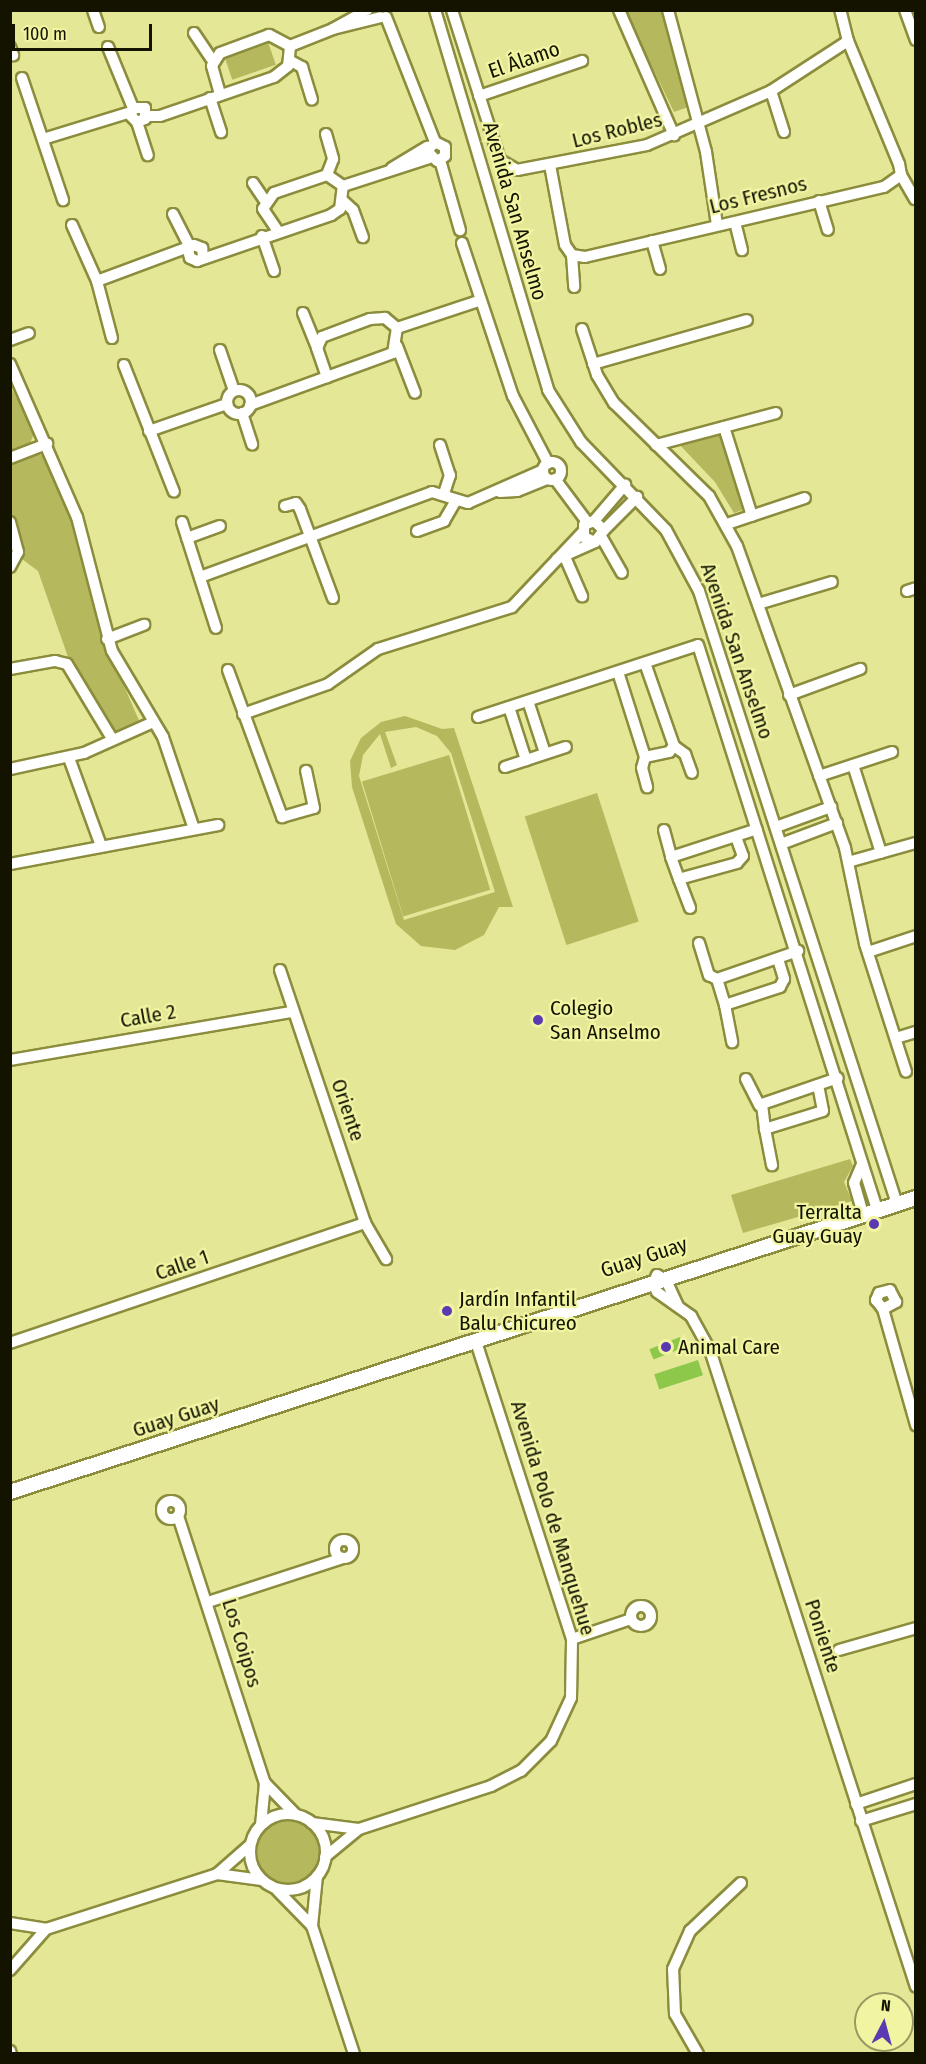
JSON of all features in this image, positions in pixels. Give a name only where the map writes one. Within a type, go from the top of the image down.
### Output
[{"type":"street","points":[[93,10],[99,27]]},
{"type":"street","points":[[333,29],[367,10]]},
{"type":"street","name":"Avenida San Anselmo","points":[[435,10],[541,374],[570,428],[637,497],[670,536],[694,578],[896,1200]]},
{"type":"street","name":"Los Robles","points":[[452,10],[504,165],[517,170],[601,158],[674,135],[771,91],[848,41]]},
{"type":"street","points":[[619,10],[674,135]]},
{"type":"street","points":[[668,10],[699,124],[717,225]]},
{"type":"street","points":[[840,10],[848,41],[901,175],[915,199]]},
{"type":"street","points":[[905,10],[915,40]]},
{"type":"street","points":[[213,61],[226,49],[269,35],[290,46],[333,29],[383,14],[460,230]]},
{"type":"street","points":[[194,33],[213,61],[215,96],[221,132]]},
{"type":"street","points":[[108,46],[148,155]]},
{"type":"street","points":[[290,46],[291,61]]},
{"type":"street","points":[[137,122],[147,116],[160,116],[274,77],[291,61]]},
{"type":"street","points":[[291,61],[302,67],[312,99]]},
{"type":"street","name":"El Álamo","points":[[479,96],[582,61]]},
{"type":"street","points":[[22,78],[63,200]]},
{"type":"street","points":[[771,91],[784,132]]},
{"type":"street","points":[[43,139],[132,110],[145,108],[147,116]]},
{"type":"street","points":[[326,134],[333,159],[327,175]]},
{"type":"street","points":[[343,186],[433,152]]},
{"type":"street","points":[[550,165],[565,245],[572,255],[574,287]]},
{"type":"street","points":[[327,175],[343,186]]},
{"type":"street","points":[[278,230],[265,215],[266,202],[274,193],[327,175]]},
{"type":"street","name":"Los Fresnos","points":[[572,255],[585,257],[884,187],[901,175]]},
{"type":"street","points":[[253,183],[266,202]]},
{"type":"street","points":[[173,214],[194,261],[278,230],[331,215],[343,201],[343,186]]},
{"type":"street","points":[[343,201],[353,210],[363,237]]},
{"type":"street","points":[[819,201],[828,230]]},
{"type":"street","points":[[735,222],[742,249]]},
{"type":"street","points":[[72,225],[97,281],[112,338]]},
{"type":"street","points":[[262,236],[274,271]]},
{"type":"street","points":[[652,241],[660,269]]},
{"type":"street","points":[[462,243],[478,301],[513,396],[549,473],[590,522],[622,573]]},
{"type":"street","points":[[97,281],[189,249]]},
{"type":"street","points":[[397,328],[478,301]]},
{"type":"street","points":[[303,313],[327,377]]},
{"type":"street","points":[[317,348],[322,337],[370,319],[385,318],[397,328]]},
{"type":"street","points":[[593,364],[747,320]]},
{"type":"street","points":[[397,328],[397,346],[415,393]]},
{"type":"street","points":[[582,329],[593,364],[614,403],[704,491],[727,524],[837,823],[868,952],[906,1072]]},
{"type":"street","points":[[10,340],[29,333]]},
{"type":"street","points":[[227,404],[231,411],[246,409],[393,353],[397,346]]},
{"type":"street","points":[[149,431],[227,404],[234,391],[220,350]]},
{"type":"street","points":[[10,364],[47,444],[77,517],[107,639],[151,723],[164,740],[194,829]]},
{"type":"street","points":[[124,365],[174,492]]},
{"type":"street","points":[[234,391],[245,392],[252,444]]},
{"type":"street","points":[[656,445],[776,413]]},
{"type":"street","points":[[724,427],[752,516]]},
{"type":"street","points":[[10,458],[47,444]]},
{"type":"street","points":[[440,445],[450,475],[444,493]]},
{"type":"street","points":[[200,577],[432,492],[444,493],[455,502],[468,503],[549,473]]},
{"type":"street","points":[[243,714],[328,684],[378,649],[512,607],[553,560],[582,533],[625,485]]},
{"type":"street","points":[[553,560],[565,557],[600,537],[637,497]]},
{"type":"street","points":[[727,524],[805,498]]},
{"type":"street","points":[[417,531],[444,521],[455,502]]},
{"type":"street","points":[[285,506],[296,503],[333,598]]},
{"type":"street","points":[[10,522],[18,552],[10,567]]},
{"type":"street","points":[[182,522],[216,628]]},
{"type":"street","points":[[187,538],[220,526]]},
{"type":"street","points":[[582,533],[600,537]]},
{"type":"street","points":[[565,557],[582,596]]},
{"type":"street","points":[[758,604],[832,582]]},
{"type":"street","points":[[107,639],[144,625]]},
{"type":"street","points":[[478,717],[698,645],[798,951],[875,1203]]},
{"type":"street","points":[[10,669],[55,661],[67,664],[111,737]]},
{"type":"street","points":[[645,663],[674,746],[685,754],[692,773]]},
{"type":"street","points":[[789,695],[860,669]]},
{"type":"street","points":[[228,670],[282,817],[314,808],[306,771]]},
{"type":"street","points":[[618,672],[645,757],[642,768],[647,787]]},
{"type":"street","points":[[528,701],[545,753]]},
{"type":"street","points":[[509,707],[526,760]]},
{"type":"street","points":[[10,769],[69,758],[96,749],[111,737],[151,723]]},
{"type":"street","points":[[645,757],[669,752],[674,746]]},
{"type":"street","points":[[505,767],[566,747]]},
{"type":"street","points":[[819,776],[892,753]]},
{"type":"street","points":[[69,758],[101,846]]},
{"type":"street","points":[[853,765],[881,853]]},
{"type":"street","points":[[776,827],[831,807]]},
{"type":"street","points":[[781,844],[837,823]]},
{"type":"street","points":[[10,864],[218,825]]},
{"type":"street","points":[[671,857],[757,829]]},
{"type":"street","points":[[664,830],[671,857],[690,908]]},
{"type":"street","points":[[679,879],[737,863],[742,856],[736,837]]},
{"type":"street","points":[[848,862],[915,843]]},
{"type":"street","points":[[868,952],[915,936]]},
{"type":"street","points":[[699,943],[709,975],[717,979],[798,951]]},
{"type":"street","points":[[725,1005],[780,987],[784,979],[778,959]]},
{"type":"street","name":"Oriente","points":[[280,970],[292,1012],[365,1223],[386,1259]]},
{"type":"street","points":[[717,979],[732,1042]]},
{"type":"street","name":"Calle 2","points":[[10,1060],[292,1012]]},
{"type":"street","points":[[896,1038],[915,1032]]},
{"type":"street","points":[[760,1106],[838,1078]]},
{"type":"street","points":[[746,1079],[760,1106],[772,1165]]},
{"type":"street","points":[[765,1129],[823,1112],[819,1085]]},
{"type":"street","points":[[861,1208],[854,1183],[862,1164]]},
{"type":"street","name":"Guay Guay","points":[[730,1255],[896,1200],[915,1190]]},
{"type":"street","name":"Guay Guay","points":[[354,1382],[399,1360],[659,1280],[875,1203],[915,1198]]},
{"type":"street","name":"Calle 1","points":[[10,1343],[365,1223]]},
{"type":"street","name":"Poniente","points":[[659,1280],[678,1306],[700,1327],[710,1350],[915,1987]]},
{"type":"street","points":[[883,1309],[915,1425]]},
{"type":"street","name":"Guay Guay","points":[[10,1492],[476,1342],[535,1319]]},
{"type":"street","name":"Avenida Polo de Manquehue","points":[[325,1857],[359,1829],[496,1784],[536,1758],[558,1731],[571,1698],[572,1639],[476,1342]]},
{"type":"street","name":"Los Coipos","points":[[178,1516],[208,1602],[265,1783],[261,1825]]},
{"type":"street","points":[[208,1602],[343,1558]]},
{"type":"street","points":[[572,1639],[631,1620]]},
{"type":"street","points":[[838,1650],[915,1628]]},
{"type":"street","name":"Los Coipos","points":[[265,1783],[297,1815]]},
{"type":"street","points":[[856,1804],[915,1784]]},
{"type":"street","points":[[861,1821],[915,1804]]},
{"type":"street","points":[[10,1923],[46,1929],[217,1874],[250,1845],[261,1825],[278,1815],[297,1815],[312,1823],[324,1840],[325,1857],[317,1876],[312,1926],[354,2054]]},
{"type":"street","name":"Avenida Polo de Manquehue","points":[[312,1823],[359,1829]]},
{"type":"street","points":[[250,1845],[252,1864],[267,1883],[312,1926]]},
{"type":"street","points":[[217,1874],[296,1889],[317,1876]]},
{"type":"street","points":[[698,2054],[675,2014],[673,1968],[690,1931],[741,1882]]},
{"type":"street","points":[[10,1970],[46,1929]]},
{"type":"green space","points":[[625,11],[662,11],[688,107],[674,112]]},
{"type":"green space","points":[[268,42],[276,65],[232,80],[225,57]]},
{"type":"green space","points":[[10,386],[35,431],[29,446],[10,453]]},
{"type":"green space","points":[[720,432],[745,509],[734,513],[715,482],[677,442]]},
{"type":"green space","points":[[36,453],[48,458],[82,553],[104,640],[141,725],[109,735],[68,657],[38,571],[22,559],[11,514],[10,465]]},
{"type":"green space","points":[[405,716],[442,729],[454,728],[513,907],[499,907],[484,935],[455,950],[421,946],[396,924],[352,787],[350,761],[361,738],[381,722]],"holes":[[[416,727],[437,736],[451,753],[495,892],[404,920],[359,776],[363,755],[380,734],[391,768],[397,765],[385,732]]]},
{"type":"green space","points":[[449,755],[490,890],[403,916],[362,782]]},
{"type":"green space","points":[[597,793],[639,921],[566,945],[525,816]]},
{"type":"green space","points":[[850,1159],[853,1166],[844,1182],[852,1201],[743,1233],[731,1195]]},
{"type":"green space","points":[[288,1820],[306,1826],[314,1834],[320,1852],[314,1870],[306,1878],[288,1884],[270,1878],[262,1870],[256,1852],[262,1834],[270,1826]]},
{"type":"building","name":"Animal Care","points":[[680,1337],[684,1347],[654,1360],[649,1349]]},
{"type":"building","points":[[698,1360],[703,1375],[659,1389],[654,1374]]},
{"type":"place","name":"Colegio San Anselmo","points":[[538,1020]]},
{"type":"place","name":"Terralta Guay Guay","points":[[874,1224]]},
{"type":"place","name":"Jardín Infantil Balu Chicureo","points":[[447,1311]]},
{"type":"place","name":"Animal Care","points":[[666,1347]]}]
